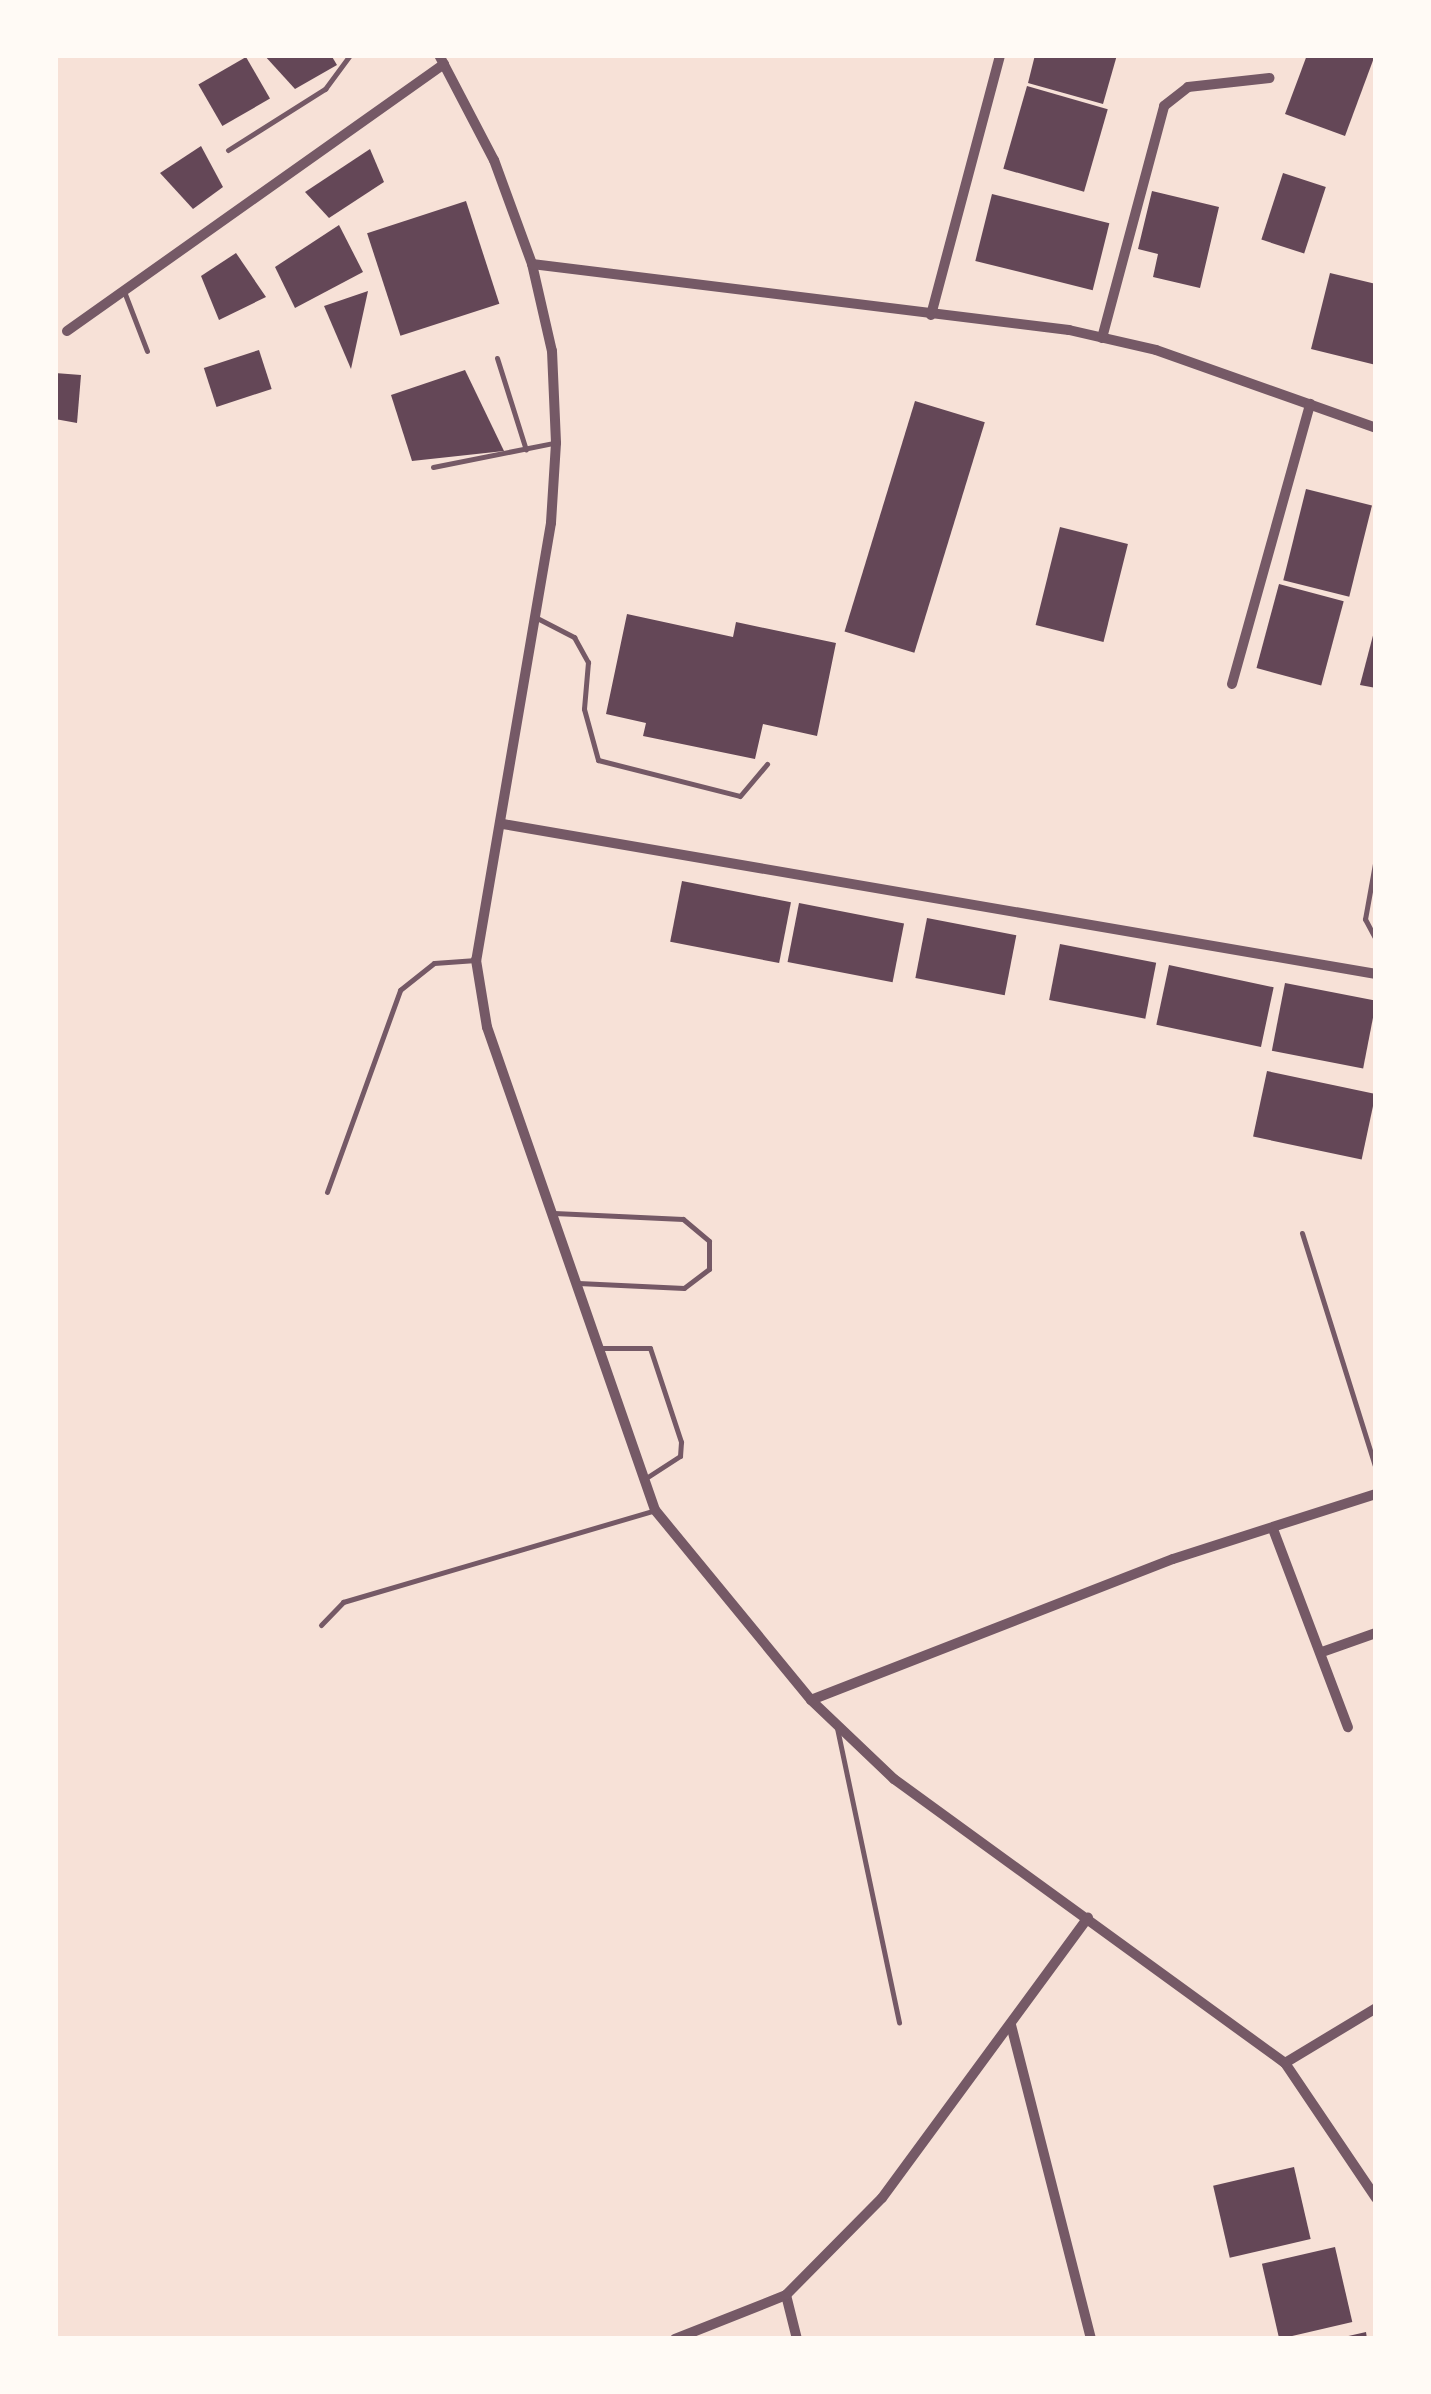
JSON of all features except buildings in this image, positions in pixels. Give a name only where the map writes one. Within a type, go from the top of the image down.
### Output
[{"type":"street","points":[[931,316],[1000,55]]},
{"type":"street","points":[[67,331],[122,286],[441,59],[494,160],[532,264],[552,351],[556,443],[535,616],[503,824],[476,960],[487,1027],[655,1510],[811,1700],[894,1779],[1285,2063],[1376,2198]]},
{"type":"street","points":[[1102,338],[1164,106],[1188,87],[1270,78]]},
{"type":"street","points":[[532,264],[1102,338],[1376,428]]},
{"type":"street","points":[[1232,684],[1310,404]]},
{"type":"street","points":[[503,824],[1376,974]]},
{"type":"street","points":[[811,1700],[1376,1494]]},
{"type":"street","points":[[1273,1529],[1348,1727]]},
{"type":"street","points":[[1322,1652],[1376,1634]]},
{"type":"street","points":[[675,2339],[786,2295],[894,2183],[1088,1918]]},
{"type":"street","points":[[1285,2063],[1376,2008]]},
{"type":"street","points":[[1011,2025],[1091,2339]]},
{"type":"street","points":[[786,2295],[797,2339]]},
{"type":"lane","points":[[228,150],[324,90],[350,55]]},
{"type":"lane","points":[[122,286],[147,351]]},
{"type":"lane","points":[[497,358],[526,450]]},
{"type":"lane","points":[[433,467],[556,443]]},
{"type":"lane","points":[[535,616],[574,637],[588,662],[584,710],[598,760],[740,796],[767,764]]},
{"type":"lane","points":[[1376,858],[1364,919],[1376,940]]},
{"type":"lane","points":[[327,1192],[400,990],[434,963],[476,960]]},
{"type":"lane","points":[[551,1213],[683,1219],[709,1241],[709,1269],[684,1288],[575,1283]]},
{"type":"lane","points":[[1302,1232],[1376,1469]]},
{"type":"lane","points":[[599,1348],[650,1348],[681,1442],[680,1456],[643,1480]]},
{"type":"lane","points":[[321,1625],[342,1602],[655,1510]]},
{"type":"lane","points":[[836,1724],[900,2023]]}]
